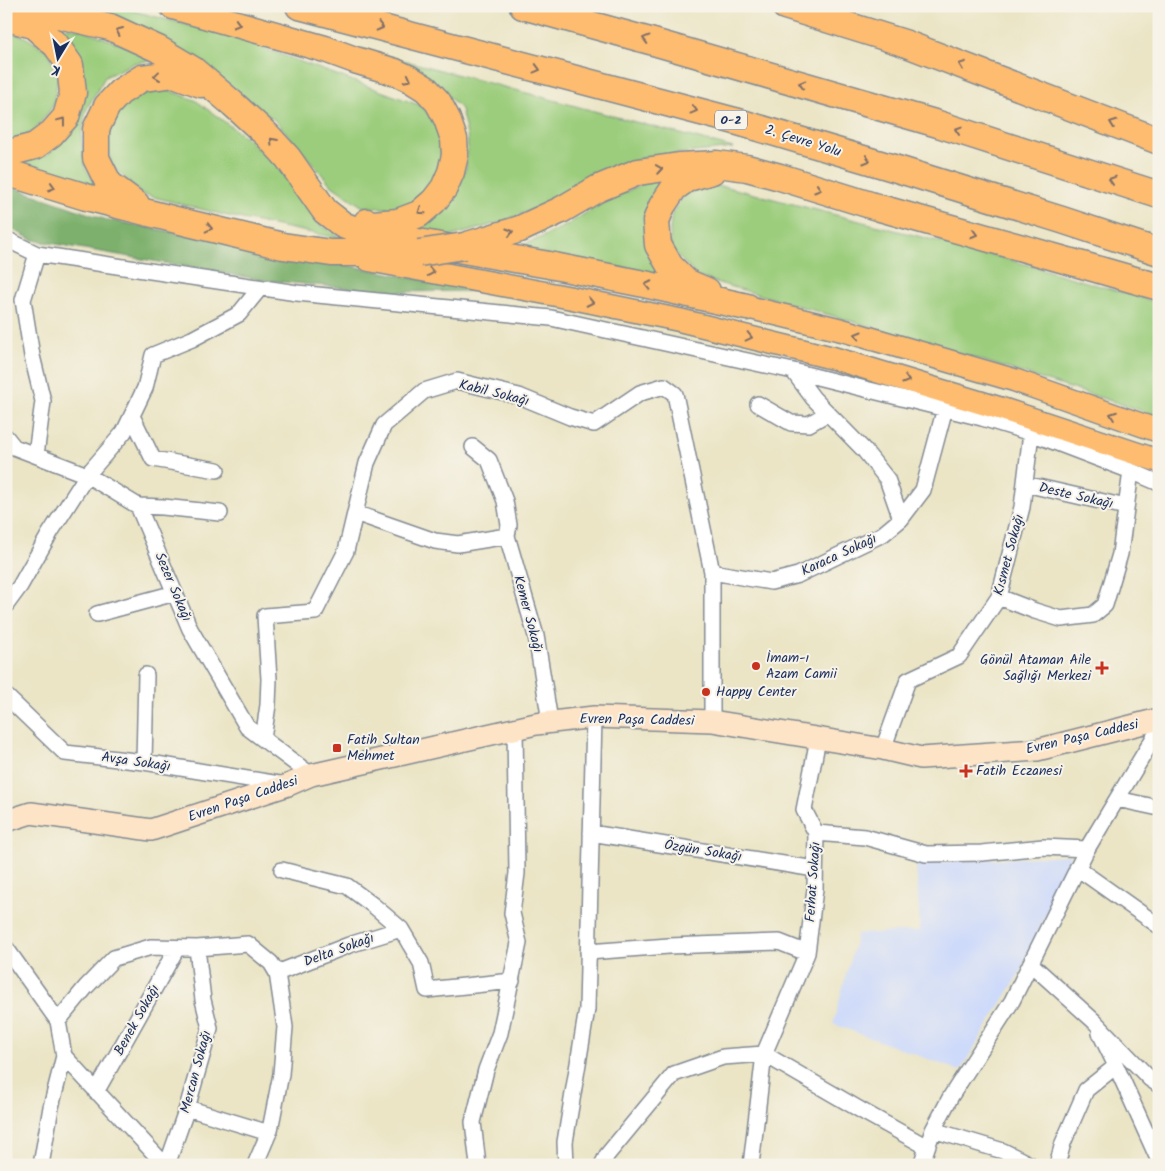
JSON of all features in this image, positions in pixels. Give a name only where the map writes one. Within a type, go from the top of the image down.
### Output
[{"type":"highway","points":[[16,6],[110,27],[158,48],[193,70],[268,136],[288,158],[325,211],[343,225],[366,234],[549,265],[747,307]]},
{"type":"highway","points":[[173,6],[325,49],[395,72],[410,79],[426,89],[438,102],[447,119],[454,139],[455,155],[451,172],[444,188],[434,201],[419,214],[398,222],[372,224],[344,215],[302,180]]},
{"type":"highway","name":"2. Çevre Yolu","points":[[299,6],[736,121],[897,169],[1159,252]]},
{"type":"highway","points":[[523,6],[938,124],[1159,195]]},
{"type":"highway","points":[[786,6],[904,43],[1159,141]]},
{"type":"highway","points":[[6,18],[33,26],[56,45],[70,65],[73,93],[66,117],[51,134],[35,146],[12,152],[6,151]]},
{"type":"highway","points":[[146,212],[109,184],[96,158],[96,129],[107,106],[120,92],[142,78],[174,74],[205,86],[233,104]]},
{"type":"highway","points":[[6,170],[15,175],[86,197],[283,246],[331,253],[420,253],[464,246],[520,229],[562,210],[597,188],[638,172],[679,166],[717,164],[747,168],[880,208],[1159,287]]},
{"type":"highway","points":[[747,168],[722,169],[688,178],[674,188],[662,206],[656,221],[658,245],[670,266],[686,282],[747,307]]},
{"type":"main road","points":[[331,253],[688,322],[833,358],[1002,409],[1159,461]]},
{"type":"main road","points":[[747,307],[842,330],[1014,380],[1159,431]]},
{"type":"main road","name":"Evren Paşa Caddesi","points":[[6,821],[31,813],[151,830],[288,785],[311,775],[515,728],[550,721],[594,717],[712,721],[883,749],[921,758],[1037,750],[1159,718]]},
{"type":"street","points":[[6,239],[37,254],[260,288],[551,318],[793,372],[982,418],[1030,433],[1159,483]]},
{"type":"street","points":[[36,455],[43,401],[32,356],[23,300],[37,254]]},
{"type":"street","points":[[6,605],[20,586],[50,533],[87,476],[124,432],[145,388],[153,355],[192,339],[239,314],[260,288]]},
{"type":"street","points":[[793,372],[813,398],[864,450],[887,479],[901,519]]},
{"type":"street","name":"Kabil Sokağı","points":[[263,739],[268,705],[269,679],[265,616],[315,612],[346,551],[367,463],[384,425],[424,391],[457,381],[519,396],[570,417],[594,424],[640,393],[664,386],[675,394],[712,572],[712,721]]},
{"type":"street","points":[[758,404],[791,423],[809,424],[828,413]]},
{"type":"street","name":"Karaca Sokağı","points":[[712,572],[772,582],[798,574],[882,534],[901,519],[923,490],[945,408]]},
{"type":"street","points":[[132,416],[153,459],[217,470]]},
{"type":"street","name":"Kısmet Sokağı","points":[[883,749],[908,680],[959,656],[999,597],[1022,506],[1030,433]]},
{"type":"street","points":[[9,447],[36,455],[87,476],[138,506],[220,513]]},
{"type":"street","name":"Kemer Sokağı","points":[[473,447],[489,460],[505,501],[509,525],[507,536],[536,636],[550,721]]},
{"type":"street","points":[[999,597],[1061,619],[1093,615],[1105,605],[1120,554],[1131,471]]},
{"type":"street","name":"Deste Sokağı","points":[[1025,484],[1126,507]]},
{"type":"street","name":"Sezer Sokağı","points":[[138,506],[190,630],[247,727],[311,775]]},
{"type":"street","points":[[355,513],[435,541],[458,544],[507,536]]},
{"type":"street","points":[[97,614],[175,593]]},
{"type":"street","points":[[144,762],[146,675]]},
{"type":"street","name":"Avşa Sokağı","points":[[6,696],[65,753],[144,762],[288,785]]},
{"type":"street","points":[[566,1165],[565,1142],[587,1010],[594,717]]},
{"type":"street","points":[[476,1164],[473,1122],[486,1070],[500,1033],[520,943],[512,913],[517,872],[515,728]]},
{"type":"street","points":[[921,1165],[933,1130],[951,1096],[1012,1001],[1087,848],[1159,729]]},
{"type":"street","points":[[816,833],[804,810],[818,739]]},
{"type":"street","points":[[1117,799],[1159,808]]},
{"type":"street","name":"Özgün Sokağı","points":[[591,833],[816,870]]},
{"type":"street","name":"Ferhat Sokağı","points":[[752,1165],[764,1054],[807,953],[815,889],[816,833],[865,837],[926,854],[982,853],[1043,847],[1087,848]]},
{"type":"street","points":[[1078,868],[1159,926]]},
{"type":"street","points":[[282,870],[346,886],[374,906],[400,929],[421,963],[428,990],[512,981]]},
{"type":"street","name":"Delta Sokağı","points":[[277,973],[348,945],[400,929]]},
{"type":"street","points":[[588,952],[669,946],[779,942],[807,953]]},
{"type":"street","points":[[58,1021],[86,987],[114,958],[151,947],[197,948],[248,944],[271,963],[277,973],[285,1027],[281,1074],[269,1132],[255,1165]]},
{"type":"street","points":[[6,948],[58,1021],[64,1056],[51,1107],[41,1165]]},
{"type":"street","name":"Benek Sokağı","points":[[96,1092],[177,948]]},
{"type":"street","name":"Mercan Sokağı","points":[[166,1165],[187,1108],[210,1028],[202,1000],[197,948]]},
{"type":"street","points":[[1031,964],[1094,1021],[1150,1079],[1159,1085]]},
{"type":"street","points":[[1094,1021],[1159,1162]]},
{"type":"street","points":[[602,1165],[607,1155],[674,1074],[723,1057],[764,1054],[927,1147]]},
{"type":"street","points":[[64,1056],[166,1165]]},
{"type":"street","points":[[1057,1165],[1063,1143],[1086,1090],[1116,1066]]},
{"type":"street","points":[[187,1108],[269,1132]]},
{"type":"street","points":[[933,1130],[1002,1151],[1032,1165]]},
{"type":"shaded area","points":[[1071,855],[1020,973],[960,1071],[833,1024],[857,934],[920,931],[916,864]]},
{"type":"green space","points":[[75,6],[114,6],[230,36],[419,105],[432,117],[442,138],[442,167],[427,196],[398,209],[363,207],[332,186],[277,122],[191,55]]},
{"type":"green space","points":[[41,25],[81,29],[158,59],[134,63],[105,77],[86,110],[81,138],[85,168],[100,190],[13,162],[47,155],[69,134],[82,104]]},
{"type":"green space","points":[[6,31],[23,36],[48,51],[58,77],[53,106],[33,132],[8,142],[6,142]]},
{"type":"green space","points":[[365,50],[733,148],[646,157],[601,173],[547,204],[498,223],[452,236],[411,232],[454,195],[466,168],[468,139],[461,109],[426,74]]},
{"type":"green space","points":[[167,90],[195,100],[245,137],[284,172],[319,224],[342,239],[228,216],[142,194],[112,166],[105,140],[113,114],[134,95]]},
{"type":"green space","points":[[665,177],[645,237],[650,258],[659,275],[513,248],[536,240],[567,225],[602,203],[647,182]]},
{"type":"green space","points":[[6,185],[104,219],[482,291],[391,292],[262,280],[33,240],[6,226]]},
{"type":"green space","points":[[701,185],[727,187],[1007,259],[1159,303],[1159,416],[917,340],[698,277],[671,249],[670,229],[672,213],[684,196]]},
{"type":"place","name":"İmam-ı Azam Camii","points":[[756,666]]},
{"type":"place","name":"Gönül Ataman Aile Sağlığı Merkezi","points":[[1102,668]]},
{"type":"place","name":"Happy Center","points":[[706,692]]},
{"type":"place","name":"Fatih Sultan Mehmet","points":[[337,748]]},
{"type":"place","name":"Fatih Eczanesi","points":[[966,771]]}]
